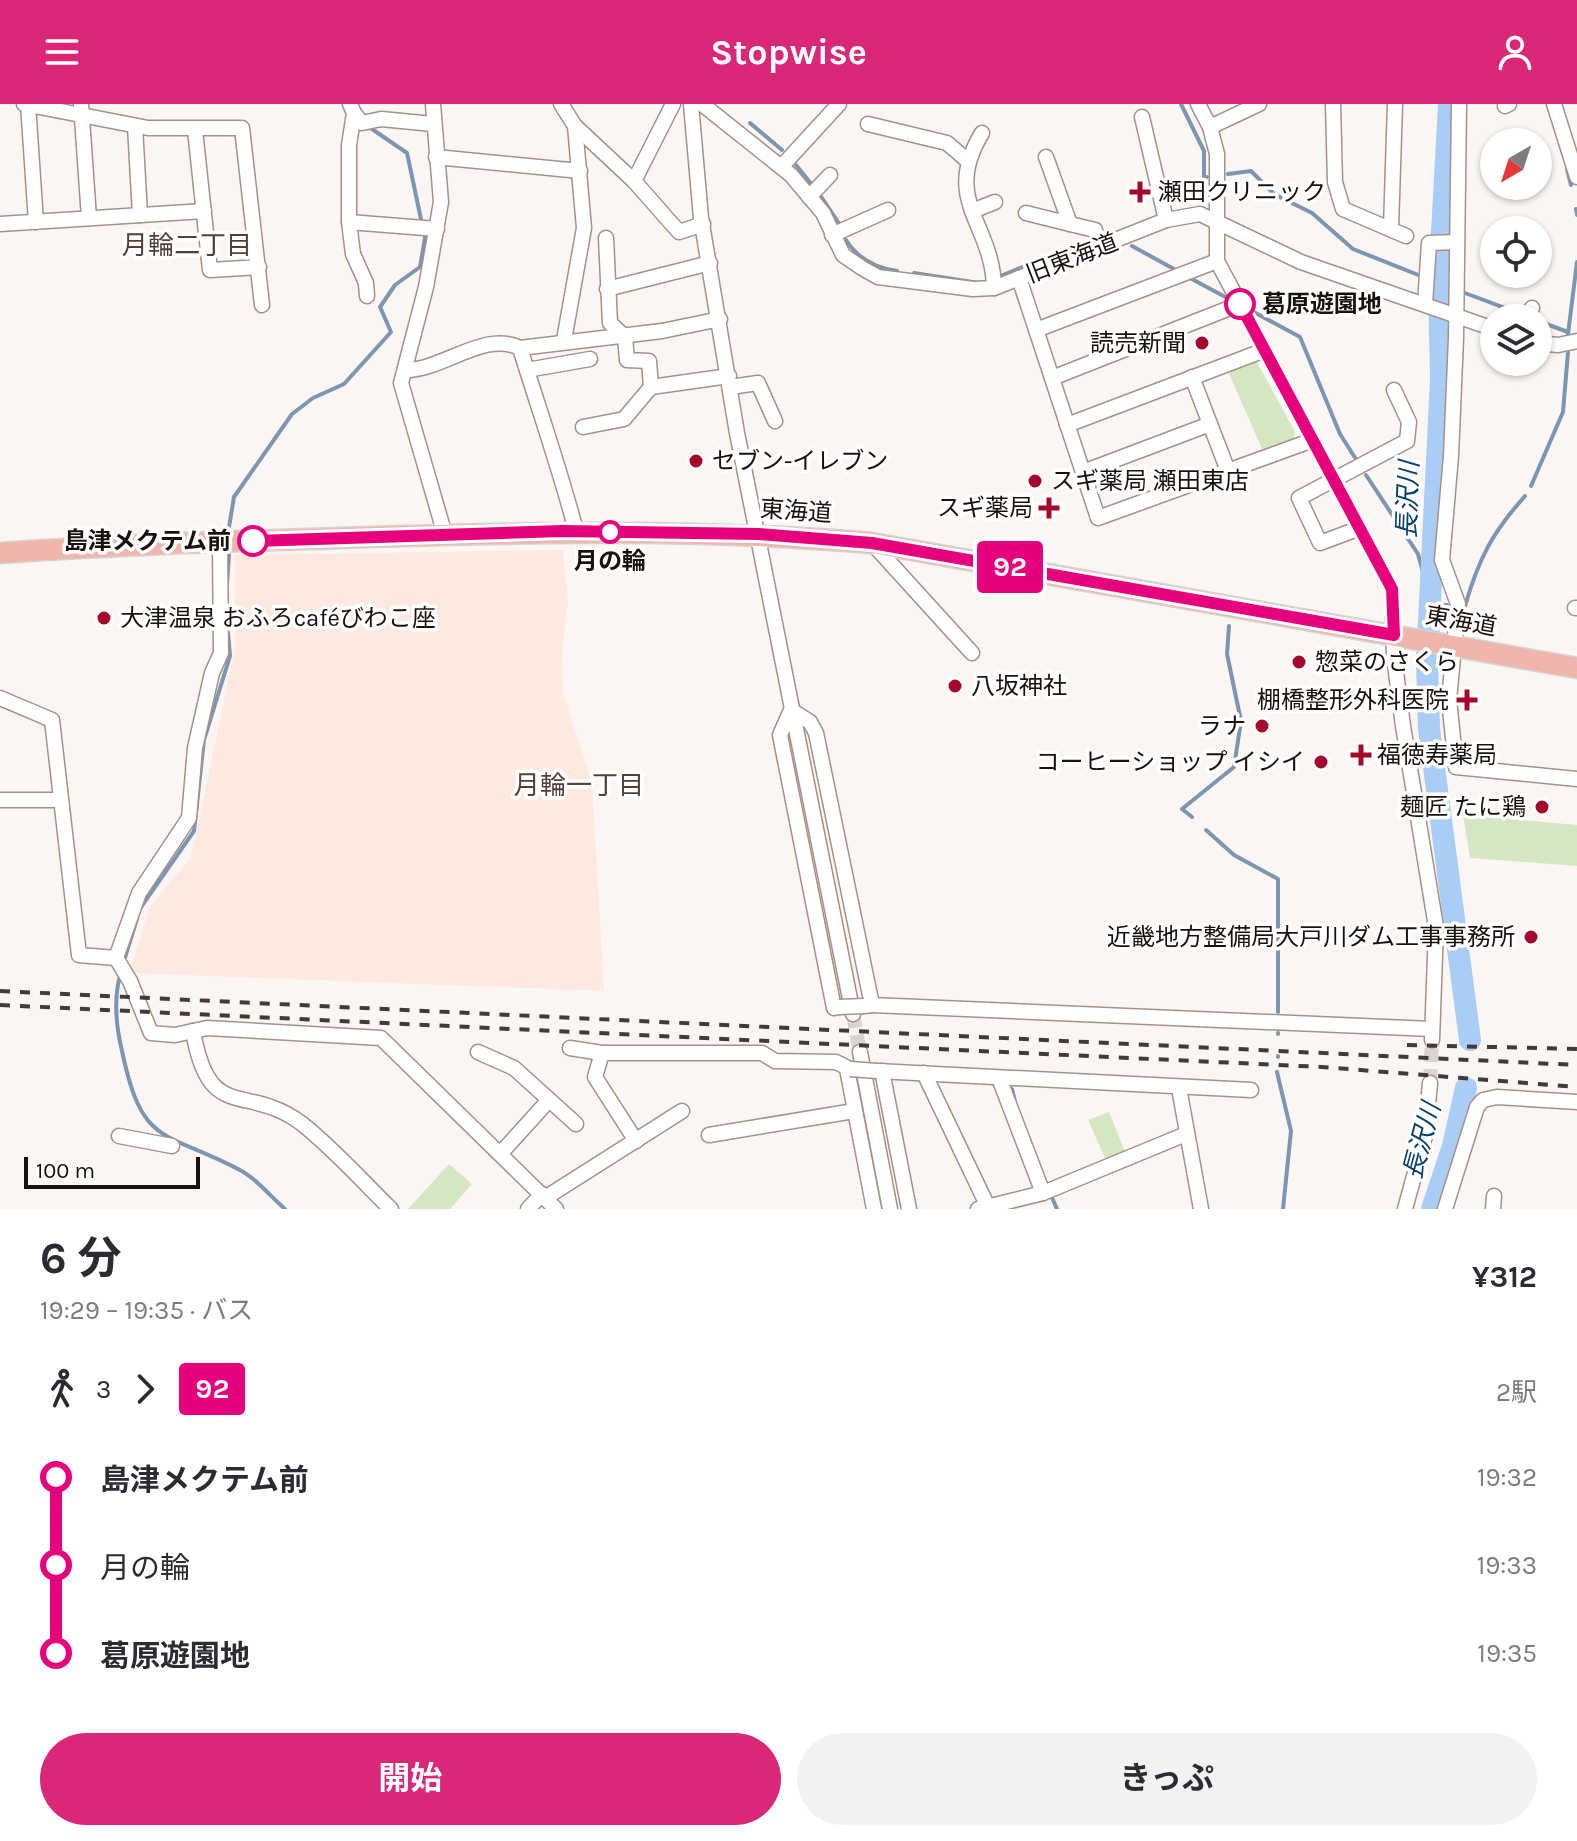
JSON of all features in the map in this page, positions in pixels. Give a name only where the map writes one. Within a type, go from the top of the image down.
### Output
[{"type":"highway","name":"東海道","points":[[0,553],[220,542],[576,531],[759,534],[872,543],[1577,668]]},
{"type":"street","points":[[36,222],[27,104],[81,111],[135,126],[195,130],[242,128],[262,305]]},
{"type":"street","points":[[433,104],[441,202],[401,383],[445,535]]},
{"type":"street","points":[[561,104],[575,126],[634,181],[679,232],[703,224]]},
{"type":"street","points":[[634,181],[673,104]]},
{"type":"street","points":[[691,104],[703,224],[729,382],[791,710],[780,735],[834,1008],[1163,1017],[1432,1034],[1436,927],[1405,742],[1392,589],[1217,261],[1217,154],[1210,127],[1198,104]]},
{"type":"street","name":"旧東海道","points":[[702,104],[782,166],[823,213],[843,255],[878,277],[973,289],[994,288],[1166,220],[1191,214],[1301,262],[1480,324]]},
{"type":"street","points":[[782,166],[839,104]]},
{"type":"street","points":[[1210,127],[1259,104]]},
{"type":"street","points":[[1333,104],[1335,182],[1343,209],[1406,236]]},
{"type":"street","points":[[1391,228],[1395,104]]},
{"type":"street","points":[[1459,104],[1451,456],[1442,560],[1458,604],[1446,645],[1456,767],[1577,779]]},
{"type":"street","points":[[1554,104],[1577,177]]},
{"type":"street","points":[[352,108],[362,123],[381,119],[433,124]]},
{"type":"street","points":[[352,108],[349,222],[353,254],[366,283],[367,296]]},
{"type":"street","points":[[81,111],[89,218]]},
{"type":"street","points":[[1142,117],[1166,220]]},
{"type":"street","points":[[868,124],[947,143],[968,161]]},
{"type":"street","points":[[135,126],[140,215]]},
{"type":"street","points":[[564,340],[584,228],[575,126]]},
{"type":"street","points":[[195,130],[210,270],[259,267]]},
{"type":"street","points":[[982,133],[968,161],[964,185],[994,267],[994,288]]},
{"type":"street","points":[[436,157],[580,171]]},
{"type":"street","points":[[1046,157],[1070,224]]},
{"type":"street","points":[[809,197],[830,175]]},
{"type":"street","points":[[972,211],[995,202]]},
{"type":"street","points":[[832,235],[888,210]]},
{"type":"street","points":[[0,224],[204,211]]},
{"type":"street","points":[[1026,213],[1095,230],[1100,248]]},
{"type":"street","points":[[349,222],[435,228]]},
{"type":"street","points":[[583,427],[624,419],[651,387],[649,361],[627,360],[623,335],[610,323],[606,238]]},
{"type":"street","points":[[1425,304],[1430,243],[1456,242]]},
{"type":"street","points":[[1036,330],[1217,261]]},
{"type":"street","points":[[607,289],[710,263]]},
{"type":"street","points":[[1019,278],[1098,518],[1313,440]]},
{"type":"street","points":[[1052,378],[1240,304]]},
{"type":"street","points":[[406,370],[424,370],[494,343],[509,342],[520,348],[720,319]]},
{"type":"street","points":[[1552,344],[1577,341]]},
{"type":"street","points":[[520,348],[543,437],[576,531]]},
{"type":"street","points":[[1067,425],[1265,350]]},
{"type":"street","points":[[527,370],[590,359]]},
{"type":"street","points":[[1192,377],[1228,471]]},
{"type":"street","points":[[651,387],[758,383],[775,421]]},
{"type":"street","points":[[1360,528],[1320,543],[1299,498],[1407,441],[1409,422],[1394,390]]},
{"type":"street","points":[[1083,472],[1210,424]]},
{"type":"street","points":[[220,542],[221,653],[212,673],[195,748],[189,818],[139,893],[120,963],[151,1033],[175,1035],[207,1028],[381,1038],[548,1200]]},
{"type":"street","points":[[872,543],[972,653]]},
{"type":"street","points":[[0,698],[52,720],[79,955],[120,963]]},
{"type":"street","points":[[791,710],[810,722],[816,733],[857,1008]]},
{"type":"street","points":[[0,800],[60,800]]},
{"type":"street","points":[[193,1031],[203,1075],[221,1093],[299,1122],[391,1209]]},
{"type":"street","points":[[570,1048],[602,1053],[762,1053],[775,1061],[836,1062],[848,1069],[1251,1090]]},
{"type":"street","points":[[478,1052],[514,1068],[576,1124]]},
{"type":"street","points":[[860,1052],[890,1209]]},
{"type":"street","points":[[602,1053],[595,1077],[636,1141]]},
{"type":"street","points":[[848,1069],[874,1209]]},
{"type":"street","points":[[879,1071],[909,1209]]},
{"type":"street","points":[[924,1073],[985,1208],[1048,1191],[1186,1134]]},
{"type":"street","points":[[999,1078],[1048,1191]]},
{"type":"street","points":[[1405,1209],[1425,1136],[1430,1083]]},
{"type":"street","points":[[1179,1088],[1201,1209]]},
{"type":"street","points":[[1445,1209],[1477,1107],[1483,1100],[1497,1097],[1577,1102]]},
{"type":"street","points":[[501,1153],[549,1100]]},
{"type":"street","points":[[528,1209],[548,1200],[682,1111]]},
{"type":"street","points":[[709,1135],[854,1111]]},
{"type":"street","points":[[119,1136],[172,1146]]},
{"type":"shaded area","points":[[563,550],[568,601],[562,650],[563,693],[592,782],[604,991],[129,973],[150,907],[191,858],[235,648],[235,555]]},
{"type":"green space","points":[[1251,359],[1257,362],[1295,432],[1294,438],[1262,449],[1227,369]]},
{"type":"green space","points":[[1463,815],[1577,825],[1577,866],[1470,858]]},
{"type":"green space","points":[[1109,1112],[1125,1152],[1106,1160],[1088,1120]]},
{"type":"green space","points":[[449,1164],[472,1184],[450,1209],[408,1209]]},
{"type":"waterway","points":[[1181,104],[1204,151],[1204,177],[1207,177]]},
{"type":"waterway","name":"長沢川","points":[[1449,104],[1439,288],[1441,379],[1427,662],[1429,729],[1470,1040]]},
{"type":"waterway","points":[[750,123],[782,150]]},
{"type":"waterway","points":[[369,127],[407,153],[422,224]]},
{"type":"waterway","points":[[796,165],[813,186]]},
{"type":"waterway","points":[[1567,169],[1571,185]]},
{"type":"waterway","points":[[1228,174],[1251,171],[1274,194],[1312,213],[1353,249],[1446,286]]},
{"type":"waterway","points":[[820,195],[840,225]]},
{"type":"waterway","points":[[1576,209],[1577,215]]},
{"type":"waterway","points":[[229,527],[234,497],[292,414],[313,398],[344,384],[391,332],[380,307],[395,285],[420,267],[426,232]]},
{"type":"waterway","points":[[1105,236],[1112,233]]},
{"type":"waterway","points":[[846,240],[868,262],[897,271]]},
{"type":"waterway","points":[[1055,254],[1091,240]]},
{"type":"waterway","points":[[1132,246],[1174,269]]},
{"type":"waterway","points":[[1003,275],[1045,258]]},
{"type":"waterway","points":[[1568,334],[1577,262]]},
{"type":"waterway","points":[[914,273],[979,283]]},
{"type":"waterway","points":[[1190,278],[1229,299]]},
{"type":"waterway","points":[[1465,293],[1494,304]]},
{"type":"waterway","points":[[1250,310],[1300,337],[1340,434],[1359,464]]},
{"type":"waterway","points":[[1552,326],[1568,332]]},
{"type":"waterway","points":[[1531,486],[1563,412],[1568,352]]},
{"type":"waterway","points":[[1366,475],[1418,554],[1431,601]]},
{"type":"waterway","points":[[1465,606],[1488,547],[1525,496]]},
{"type":"waterway","points":[[227,584],[229,555]]},
{"type":"waterway","points":[[1430,605],[1447,605]]},
{"type":"waterway","points":[[1192,817],[1182,809],[1234,767],[1241,721],[1227,654],[1229,626]]},
{"type":"waterway","points":[[141,907],[194,831],[204,740],[230,656],[228,633]]},
{"type":"waterway","points":[[1206,830],[1234,855],[1278,879],[1278,1012]]},
{"type":"waterway","points":[[123,964],[137,919]]},
{"type":"waterway","points":[[121,972],[116,1002],[120,1041],[130,1082],[147,1120],[173,1140],[245,1173],[285,1209]]},
{"type":"waterway","points":[[1277,1072],[1291,1131],[1283,1209]]},
{"type":"waterway","name":"長沢川","points":[[1432,1209],[1453,1146],[1466,1088]]},
{"type":"waterway","points":[[1012,1089],[1015,1102]]},
{"type":"waterway","points":[[1050,1193],[1057,1209]]},
{"type":"tunnel","points":[[853,1014],[860,1052]]},
{"type":"tunnel","points":[[1430,1083],[1432,1040]]},
{"type":"railway","points":[[0,991],[1577,1065]]},
{"type":"railway","points":[[0,1005],[1322,1067],[1577,1087]]},
{"type":"railway","points":[[1407,1045],[1577,1049]]},
{"type":"bus line","name":"92","points":[[253,541],[562,531],[759,534],[872,543],[1394,635],[1392,589],[1240,304]]},
{"type":"place","name":"瀬田クリニック","points":[[1140,192]]},
{"type":"place","name":"葛原遊園地","points":[[1240,304]]},
{"type":"place","name":"読売新聞","points":[[1202,343]]},
{"type":"place","name":"セブン-イレブン","points":[[696,461]]},
{"type":"place","name":"スギ薬局 瀬田東店","points":[[1035,481]]},
{"type":"place","name":"スギ薬局","points":[[1049,508]]},
{"type":"place","name":"月の輪","points":[[610,532]]},
{"type":"place","name":"島津メクテム前","points":[[253,541]]},
{"type":"place","name":"大津温泉 おふろcaféびわこ座","points":[[104,618]]},
{"type":"place","name":"惣菜のさくら","points":[[1299,662]]},
{"type":"place","name":"八坂神社","points":[[955,686]]},
{"type":"place","name":"棚橋整形外科医院","points":[[1467,700]]},
{"type":"place","name":"ラナ","points":[[1262,726]]},
{"type":"place","name":"福徳寿薬局","points":[[1361,755]]},
{"type":"place","name":"コーヒーショップ イシイ","points":[[1321,762]]},
{"type":"place","name":"麺匠 たに鶏","points":[[1542,807]]},
{"type":"place","name":"近畿地方整備局大戸川ダム工事事務所","points":[[1531,937]]},
{"type":"district","name":"月輪二丁目","points":[[187,245]]},
{"type":"district","name":"月輪一丁目","points":[[579,785]]}]
